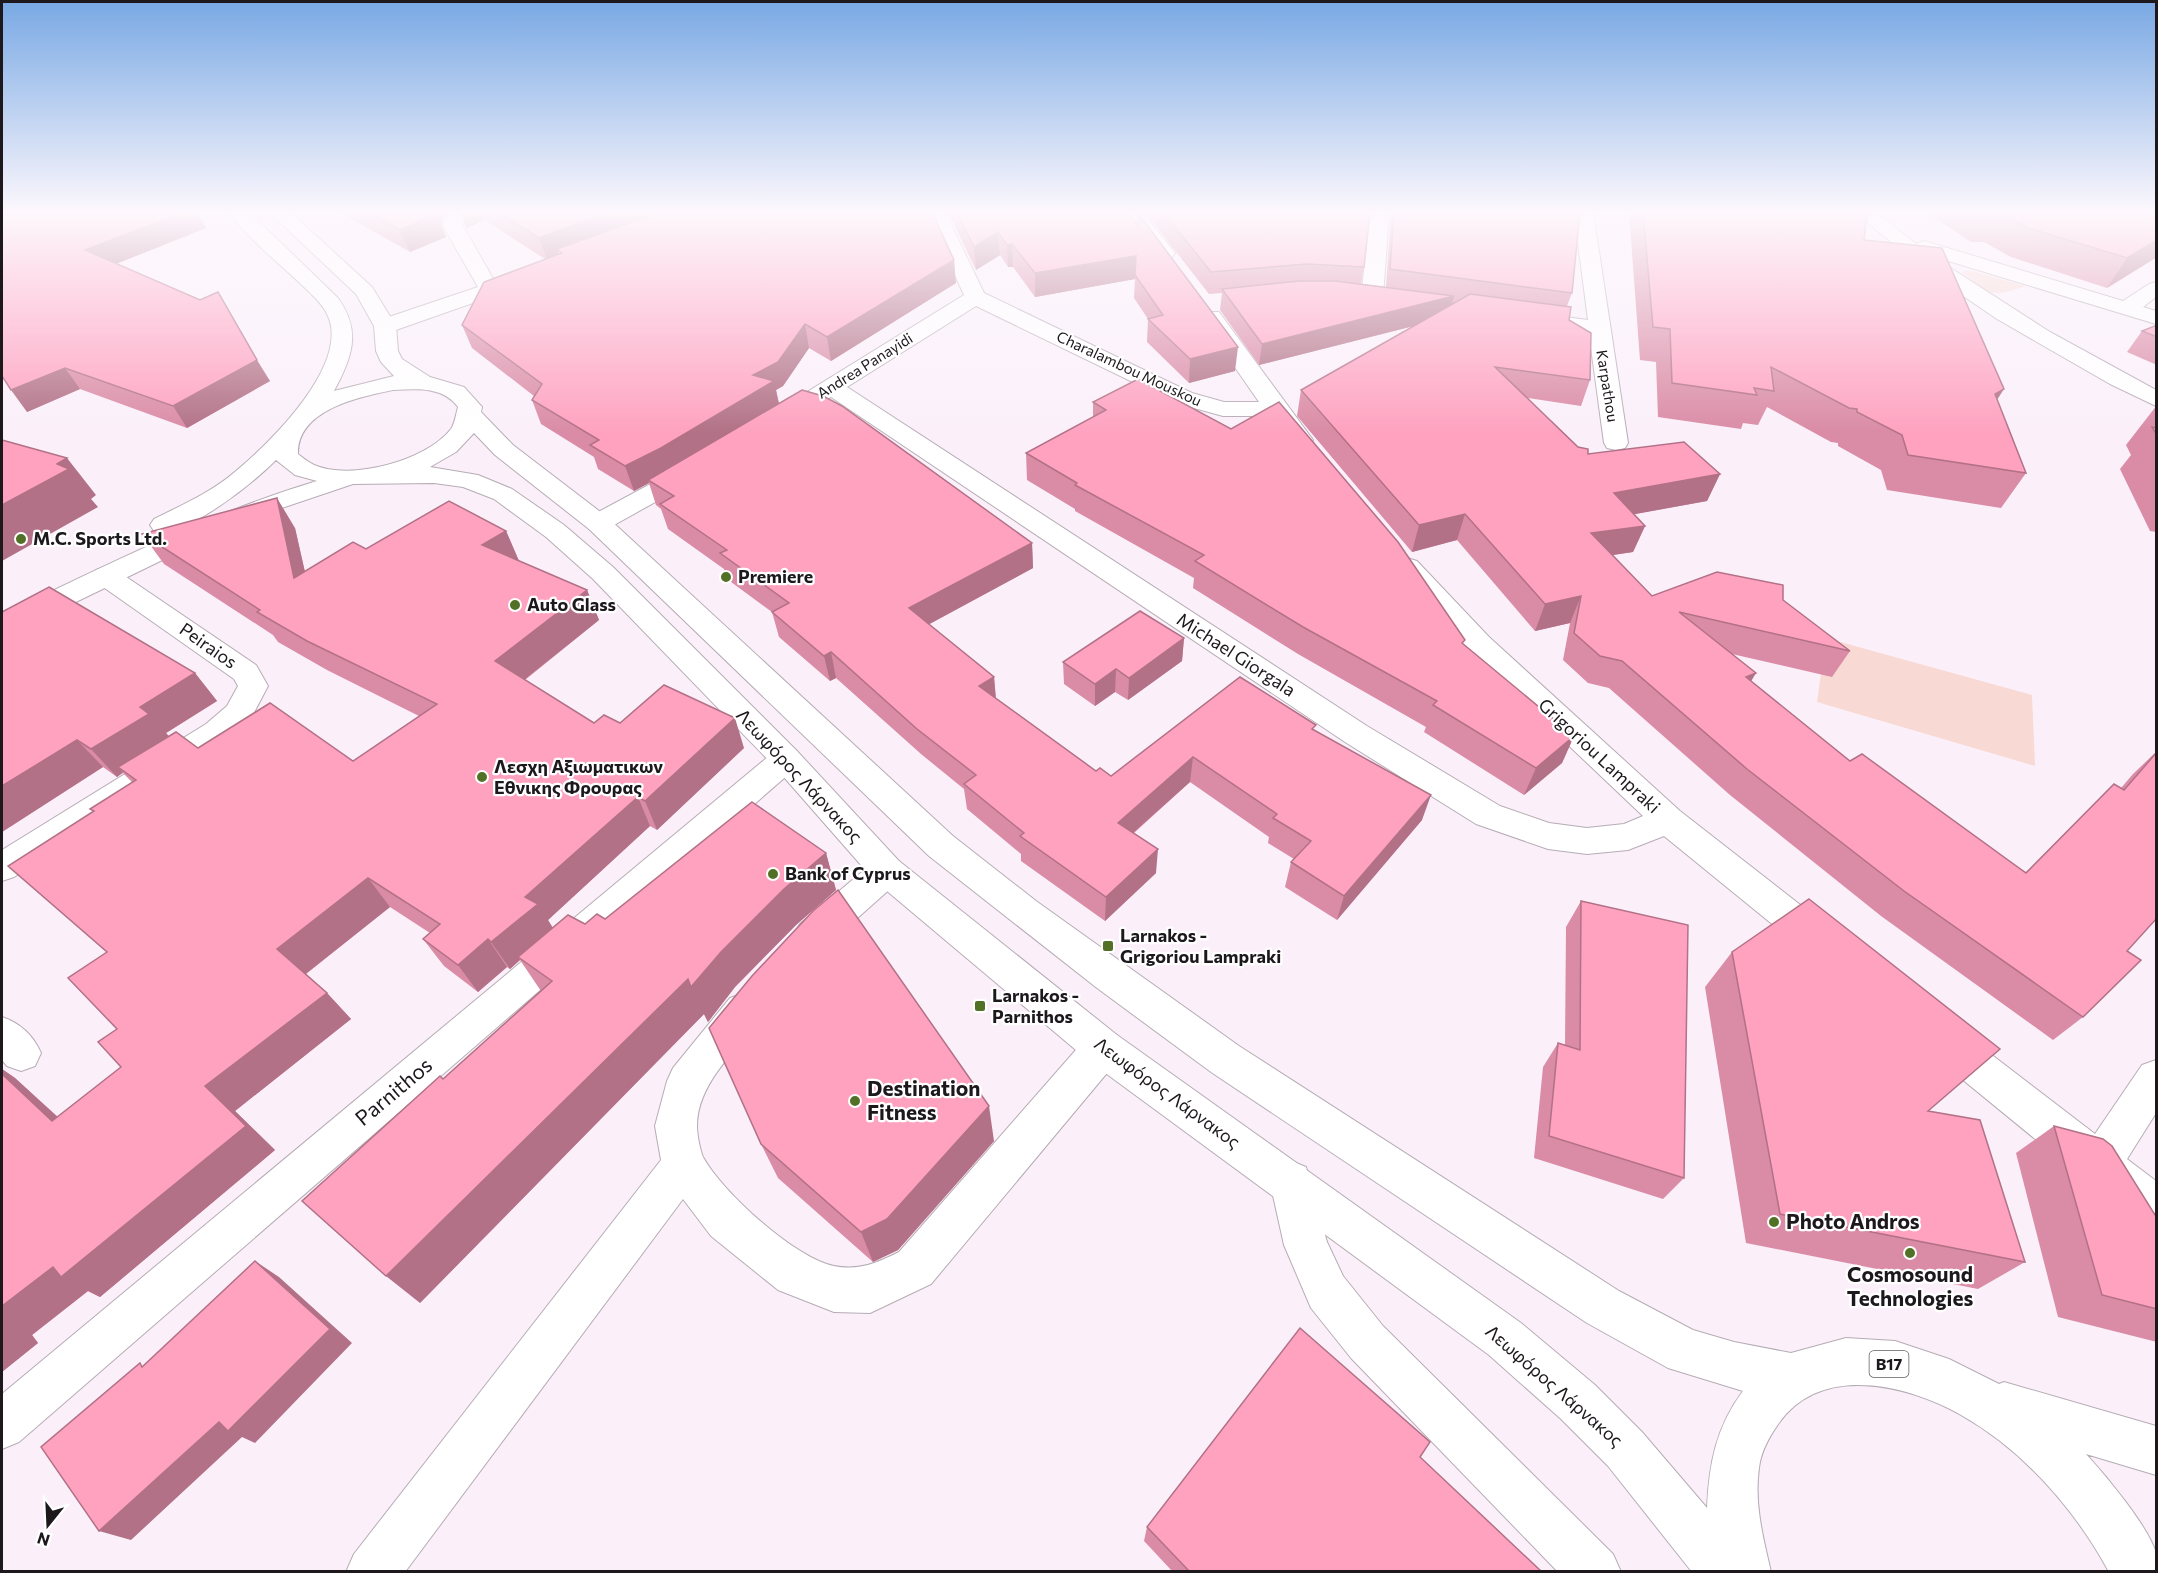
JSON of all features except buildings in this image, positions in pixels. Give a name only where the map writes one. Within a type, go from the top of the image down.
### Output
[{"type":"street","points":[[2,601],[206,503],[245,477],[321,396],[340,350],[341,320],[331,302],[314,285]]},
{"type":"street","points":[[359,285],[365,291],[385,326],[387,351],[392,362],[402,371],[424,383]]},
{"type":"street","points":[[487,285],[490,291]]},
{"type":"street","points":[[385,326],[506,285]]},
{"type":"street","points":[[970,285],[975,297]]},
{"type":"street","points":[[1194,285],[1276,409],[1321,464]]},
{"type":"street","points":[[1364,285],[1362,296],[1394,300]]},
{"type":"street","name":"Karpathou","points":[[1592,285],[1616,443]]},
{"type":"street","points":[[1962,285],[2026,327],[2157,399]]},
{"type":"street","points":[[2048,285],[2157,318]]},
{"type":"street","points":[[2126,309],[2157,288]]},
{"type":"street","name":"Andrea Panayidi","points":[[800,406],[975,297]]},
{"type":"street","name":"Charalambou Mouskou","points":[[975,297],[1184,398],[1223,409],[1276,409]]},
{"type":"street","name":"Karpathou","points":[[1519,317],[1598,328]]},
{"type":"street","points":[[297,424],[319,406],[354,391],[393,383],[424,383],[449,388],[459,393],[466,399],[470,415],[504,450],[598,523],[941,846],[1023,912],[1206,1046],[1483,1229],[1646,1331],[1685,1351],[1734,1366],[1791,1377]]},
{"type":"street","name":"Michael Giorgala","points":[[831,387],[1346,727],[1488,815],[1548,836],[1587,841],[1628,837],[1668,820]]},
{"type":"street","name":"Λεωφόρος Λάρνακος","points":[[364,477],[420,462],[447,447],[466,427],[470,415]]},
{"type":"street","name":"Λεωφόρος Λάρνακος","points":[[297,424],[285,441],[286,457],[299,470],[322,477],[434,475],[469,480],[496,491],[555,531],[603,573],[786,759],[887,871],[1103,1047],[1505,1339],[1578,1402],[1655,1484],[1725,1572]]},
{"type":"street","points":[[598,523],[709,461]]},
{"type":"street","points":[[2,626],[207,528],[264,505],[364,477]]},
{"type":"street","name":"Grigoriou Lampraki","points":[[1390,547],[1479,644],[1668,820],[1846,962]]},
{"type":"street","name":"Peiraios","points":[[2,867],[199,745],[230,724],[246,706],[253,686],[245,672],[106,576]]},
{"type":"street","name":"Parnithos","points":[[2,1425],[786,759]]},
{"type":"street","points":[[887,871],[810,938],[777,973],[687,1081],[676,1126],[683,1166],[726,1221],[794,1274],[834,1289],[870,1290],[915,1268],[1103,1047]]},
{"type":"street","points":[[1921,1022],[2098,1164],[2157,1208]]},
{"type":"street","points":[[2098,1164],[2157,1078]]},
{"type":"street","points":[[372,1572],[683,1166]]},
{"type":"street","points":[[1291,1182],[1306,1245],[1327,1292],[1367,1342],[1595,1572]]},
{"type":"street","name":"B17","points":[[1745,1572],[1737,1537],[1732,1494],[1740,1439],[1750,1417],[1764,1398],[1791,1377],[1824,1364],[1862,1360],[1904,1366],[1948,1382],[1982,1400],[2023,1428],[2077,1480],[2103,1511],[2138,1572]]},
{"type":"street","points":[[1982,1400],[2157,1450]]},
{"type":"shaded area","points":[[1978,285],[2026,286],[1997,293]]},
{"type":"shaded area","points":[[1826,638],[2032,695],[2035,766],[1817,702]]},
{"type":"place","name":"M.C. Sports Ltd.","points":[[21,539]]},
{"type":"place","name":"Premiere","points":[[726,577]]},
{"type":"place","name":"Auto Glass","points":[[515,605]]},
{"type":"place","name":"Λεσχη Αξιωματικων Εθνικης Φρουρας","points":[[482,777]]},
{"type":"place","name":"Bank of Cyprus","points":[[773,874]]},
{"type":"place","name":"Larnakos - Grigoriou Lampraki","points":[[1108,946]]},
{"type":"place","name":"Larnakos - Parnithos","points":[[980,1006]]},
{"type":"place","name":"Destination Fitness","points":[[855,1101]]},
{"type":"place","name":"Photo Andros","points":[[1774,1222]]},
{"type":"place","name":"Cosmosound Technologies","points":[[1910,1253]]}]
